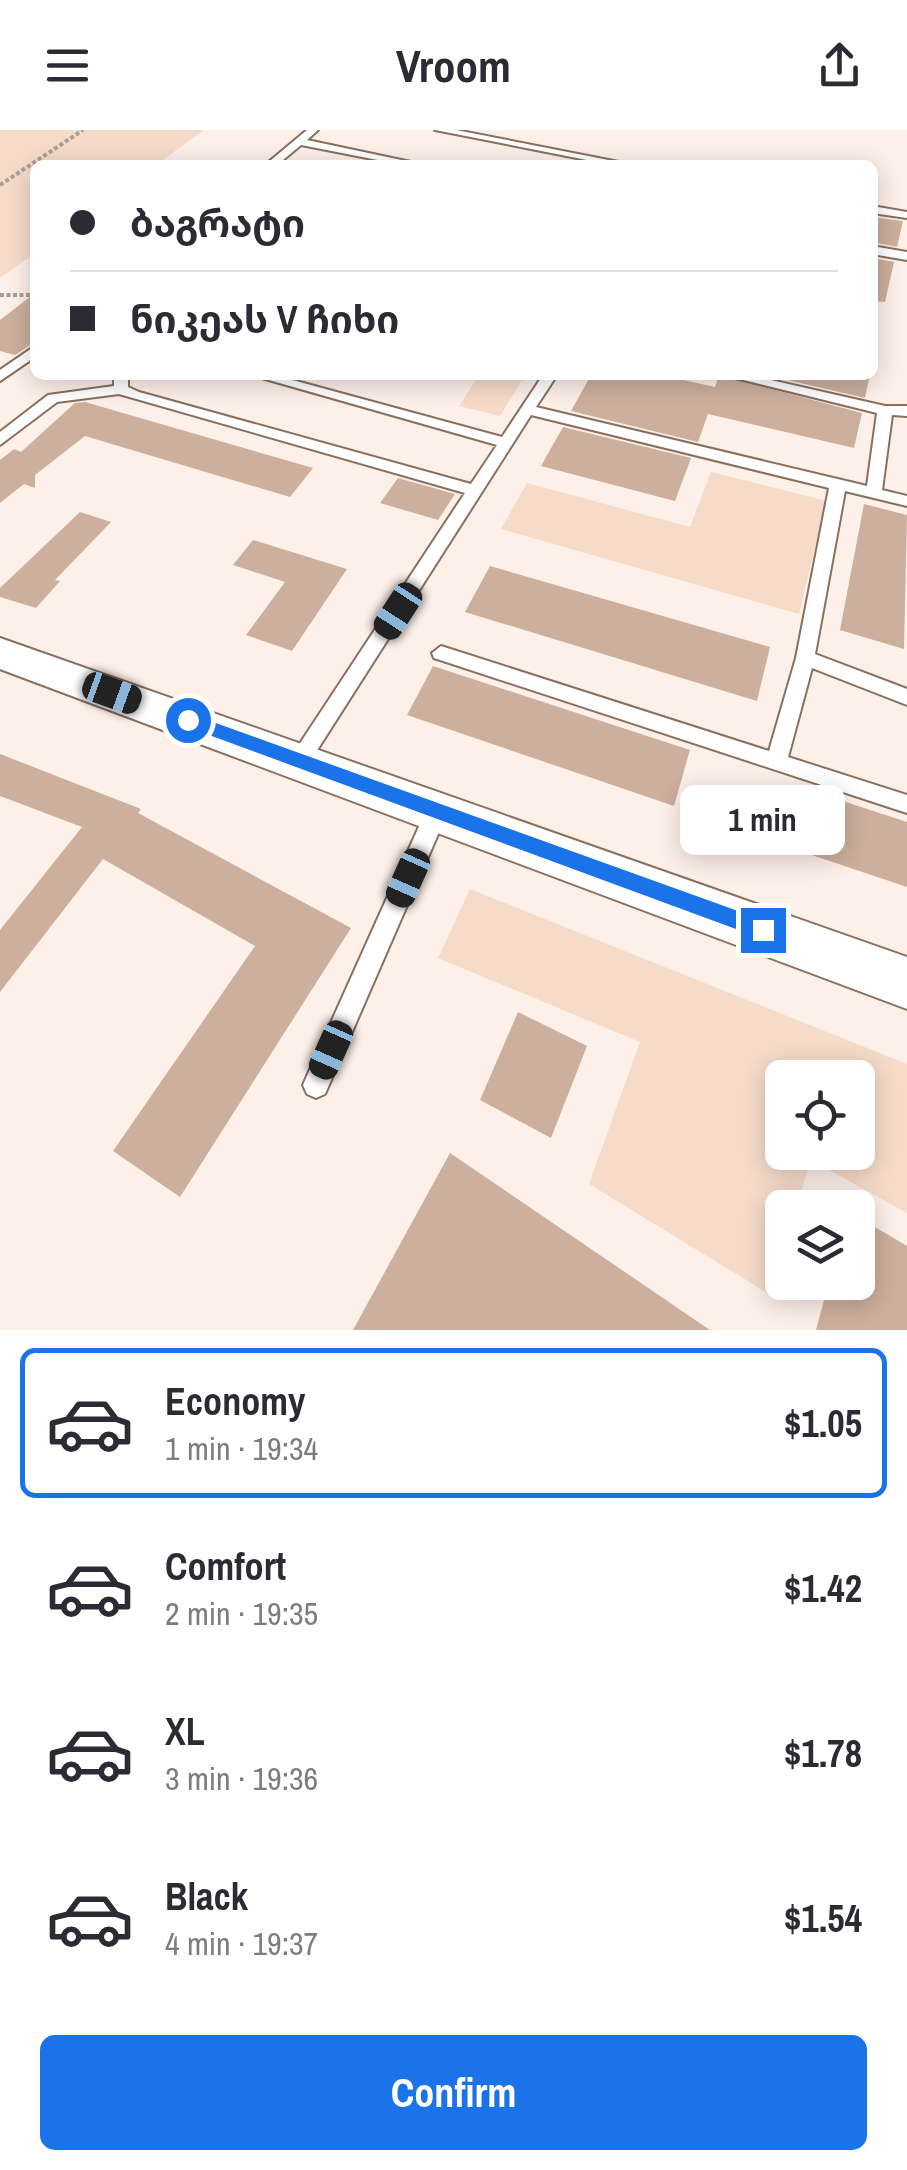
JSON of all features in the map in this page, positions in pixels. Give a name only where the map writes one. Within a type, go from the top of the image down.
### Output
[{"type":"street","points":[[0,653],[438,809],[907,983]]},
{"type":"lane","points":[[277,160],[313,130]]},
{"type":"lane","points":[[440,130],[602,160]]},
{"type":"lane","points":[[300,142],[394,160]]},
{"type":"lane","points":[[878,210],[907,215]]},
{"type":"lane","points":[[878,251],[907,256]]},
{"type":"lane","points":[[0,377],[30,354]]},
{"type":"lane","points":[[276,380],[507,443]]},
{"type":"lane","points":[[300,760],[547,380]]},
{"type":"lane","points":[[773,380],[885,410],[907,411]]},
{"type":"lane","points":[[0,440],[52,398],[121,382],[477,491]]},
{"type":"lane","points":[[528,410],[907,501]]},
{"type":"lane","points":[[874,494],[885,410]]},
{"type":"lane","points":[[776,762],[805,658],[838,485]]},
{"type":"lane","points":[[441,653],[907,804]]},
{"type":"lane","points":[[805,658],[907,696]]},
{"type":"lane","points":[[316,1085],[438,809]]},
{"type":"path","points":[[39,160],[83,130]]},
{"type":"path","points":[[0,186],[30,166]]},
{"type":"path","points":[[0,294],[30,295]]},
{"type":"shaded area","points":[[0,130],[204,130],[163,160],[30,160],[30,257],[0,278]]},
{"type":"shaded area","points":[[476,380],[522,380],[500,416],[459,406]]},
{"type":"shaded area","points":[[711,472],[826,501],[799,614],[501,529],[527,483],[690,527]]},
{"type":"shaded area","points":[[470,889],[907,1064],[907,1213],[875,1195],[875,1190],[865,1190],[829,1170],[875,1170],[875,1060],[765,1060],[765,1170],[808,1170],[801,1190],[765,1190],[765,1292],[589,1184],[640,1042],[438,958]]},
{"type":"building","points":[[878,218],[903,221],[897,247],[878,243]]},
{"type":"building","points":[[878,259],[894,262],[885,302],[878,301]]},
{"type":"building","points":[[30,297],[30,345],[15,355],[0,351],[0,320]]},
{"type":"building","points":[[588,380],[684,380],[715,387],[717,380],[738,380],[862,413],[854,448],[708,414],[698,442],[571,411]]},
{"type":"building","points":[[788,380],[869,380],[865,398]]},
{"type":"building","points":[[85,402],[313,468],[290,497],[85,436],[35,475],[35,488],[24,484],[0,503],[0,460],[14,449],[21,452],[75,403]]},
{"type":"building","points":[[563,427],[691,458],[675,501],[541,466]]},
{"type":"building","points":[[398,478],[455,494],[438,520],[380,503]]},
{"type":"building","points":[[864,504],[907,515],[904,649],[840,630]]},
{"type":"building","points":[[80,512],[111,522],[55,580],[60,581],[36,608],[0,597],[0,588]]},
{"type":"building","points":[[253,540],[347,569],[292,651],[246,635],[285,582],[233,565]]},
{"type":"building","points":[[490,566],[770,647],[757,701],[465,612]]},
{"type":"building","points":[[433,666],[690,750],[674,806],[407,715]]},
{"type":"building","points":[[0,754],[141,809],[138,813],[351,928],[180,1197],[113,1151],[255,946],[103,859],[0,992],[0,930],[82,827],[0,796]]},
{"type":"building","points":[[800,787],[907,822],[907,887],[788,847]]},
{"type":"building","points":[[518,1012],[587,1046],[551,1138],[480,1100]]},
{"type":"building","points":[[450,1153],[710,1330],[353,1330]]},
{"type":"building","points":[[875,1227],[907,1246],[907,1330],[816,1330],[824,1300],[875,1300]]},
{"type":"route","points":[[188,720],[763,930]]}]
